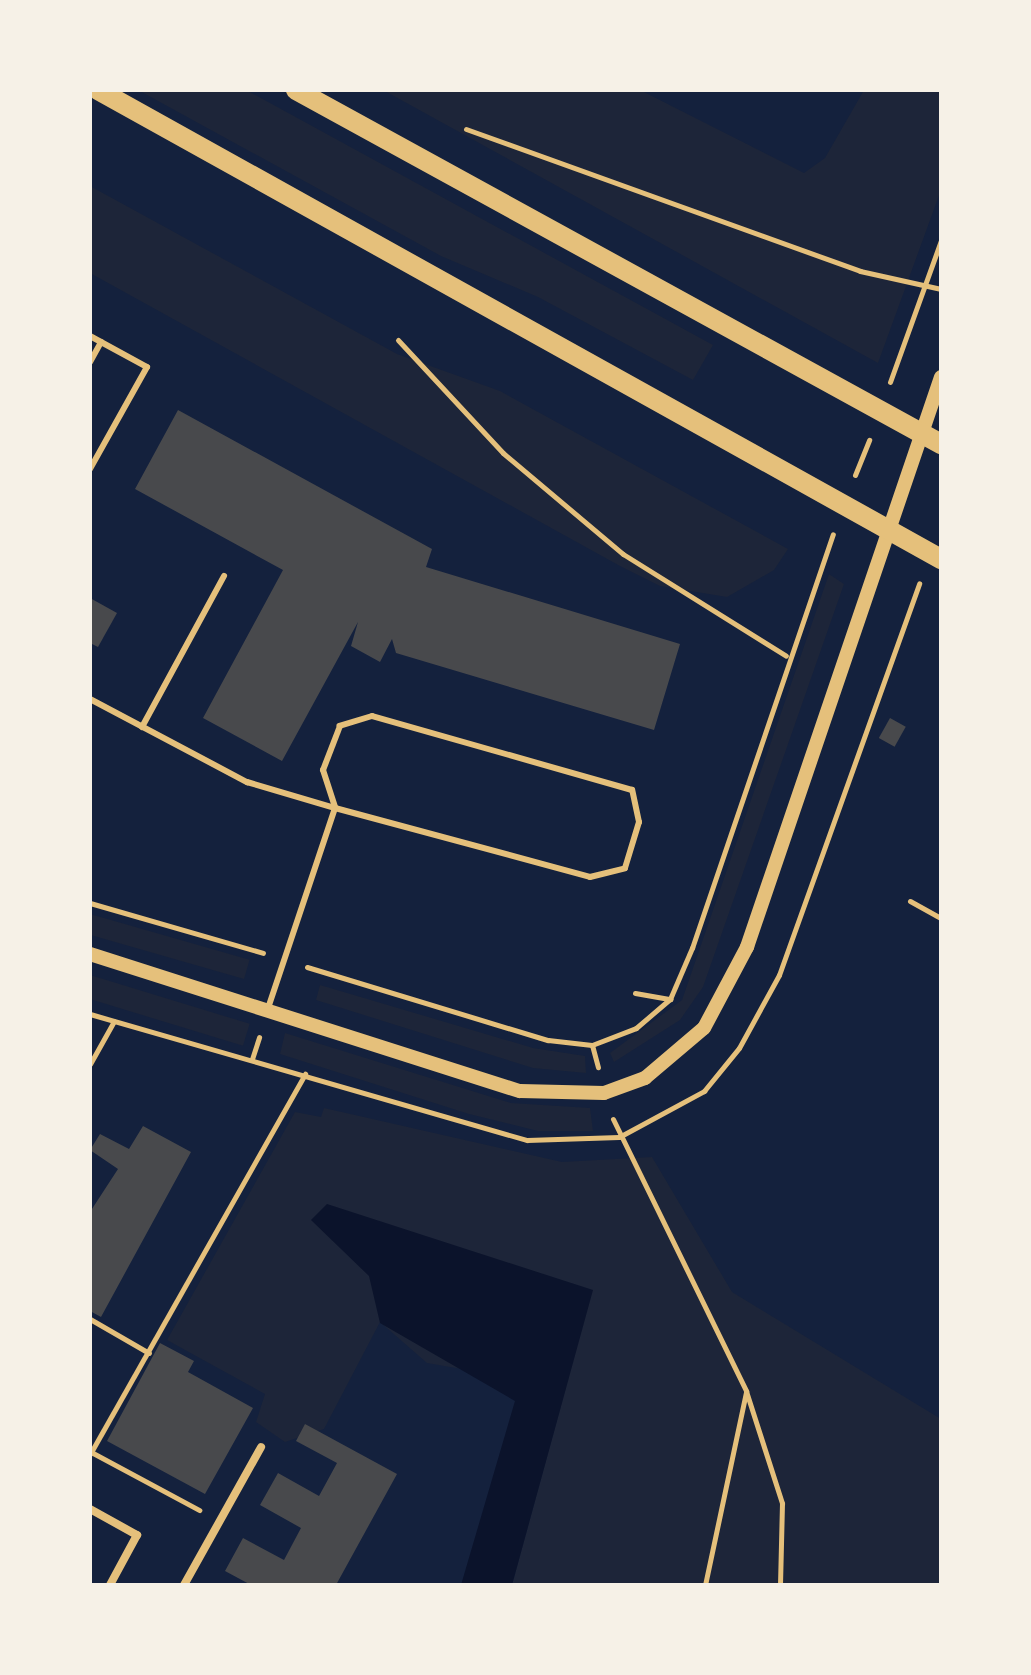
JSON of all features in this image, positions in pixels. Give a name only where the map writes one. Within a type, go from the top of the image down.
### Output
[{"type":"main road","points":[[98,90],[941,559]]},
{"type":"main road","points":[[296,90],[941,444]]},
{"type":"street","points":[[90,954],[268,1008],[520,1091],[560,1095],[604,1093],[645,1078],[704,1028],[747,947],[941,377]]},
{"type":"street","points":[[184,1585],[261,1447]]},
{"type":"street","points":[[90,1509],[137,1535],[110,1585]]},
{"type":"lane","points":[[90,336],[147,367],[90,469]]},
{"type":"lane","points":[[90,362],[101,342]]},
{"type":"lane","points":[[142,727],[224,576]]},
{"type":"lane","points":[[90,699],[247,782],[335,808],[590,877],[625,868],[639,822],[632,790],[372,716],[340,726],[323,770],[335,808],[289,961],[268,1008]]},
{"type":"path","points":[[466,129],[860,271],[926,283],[941,289]]},
{"type":"path","points":[[888,389],[941,240]]},
{"type":"path","points":[[398,340],[503,453],[623,554],[786,656]]},
{"type":"path","points":[[849,491],[871,433]]},
{"type":"path","points":[[90,903],[548,1040],[592,1045],[636,1028],[670,999],[786,656],[838,520]]},
{"type":"path","points":[[910,901],[941,918]]},
{"type":"path","points":[[635,993],[670,999]]},
{"type":"path","points":[[90,1014],[527,1140],[619,1137],[746,1391],[782,1503],[780,1585]]},
{"type":"path","points":[[90,1064],[114,1021]]},
{"type":"path","points":[[220,1521],[91,1453],[305,1074]]},
{"type":"path","points":[[90,1319],[149,1353]]},
{"type":"path","points":[[705,1585],[746,1391]]},
{"type":"shaded area","points":[[138,90],[246,90],[713,345],[693,380],[538,297],[441,256]]},
{"type":"shaded area","points":[[383,90],[640,90],[804,173],[825,158],[864,90],[941,90],[941,190],[878,363]]},
{"type":"shaded area","points":[[90,186],[397,354],[500,391],[788,549],[774,570],[727,597],[660,586],[620,566],[90,273]]},
{"type":"shaded area","points":[[829,574],[844,584],[703,987],[680,1020],[614,1062],[610,1053],[682,1000]]},
{"type":"shaded area","points":[[90,914],[250,960],[244,979],[90,935]]},
{"type":"shaded area","points":[[90,975],[250,1024],[243,1046],[90,999]]},
{"type":"shaded area","points":[[320,985],[533,1048],[585,1056],[586,1073],[533,1068],[316,1000]]},
{"type":"shaded area","points":[[285,1033],[511,1103],[590,1108],[593,1131],[538,1131],[469,1114],[280,1054]]},
{"type":"shaded area","points":[[324,1108],[562,1162],[652,1157],[732,1292],[941,1419],[941,1585],[512,1585],[566,1387],[427,1363],[380,1322],[324,1429],[285,1442],[256,1422],[265,1394],[167,1340],[295,1112],[321,1117]]},
{"type":"shaded area","points":[[327,1204],[593,1290],[512,1585],[461,1585],[515,1401],[380,1323],[369,1276],[311,1220]]},
{"type":"building","points":[[178,410],[432,549],[426,567],[680,644],[654,730],[396,653],[392,639],[380,662],[351,646],[358,622],[282,761],[203,718],[283,570],[135,489]]},
{"type":"building","points":[[90,598],[117,613],[98,647],[90,643]]},
{"type":"building","points":[[890,718],[906,727],[895,747],[879,738]]},
{"type":"building","points":[[143,1126],[191,1152],[101,1317],[90,1311],[90,1212],[118,1169],[90,1150],[100,1134],[129,1149]]},
{"type":"building","points":[[160,1343],[194,1361],[188,1372],[253,1408],[205,1494],[107,1441]]},
{"type":"building","points":[[305,1424],[397,1474],[336,1585],[251,1585],[225,1571],[243,1538],[284,1560],[301,1528],[260,1505],[278,1473],[319,1496],[337,1463],[296,1441]]}]
